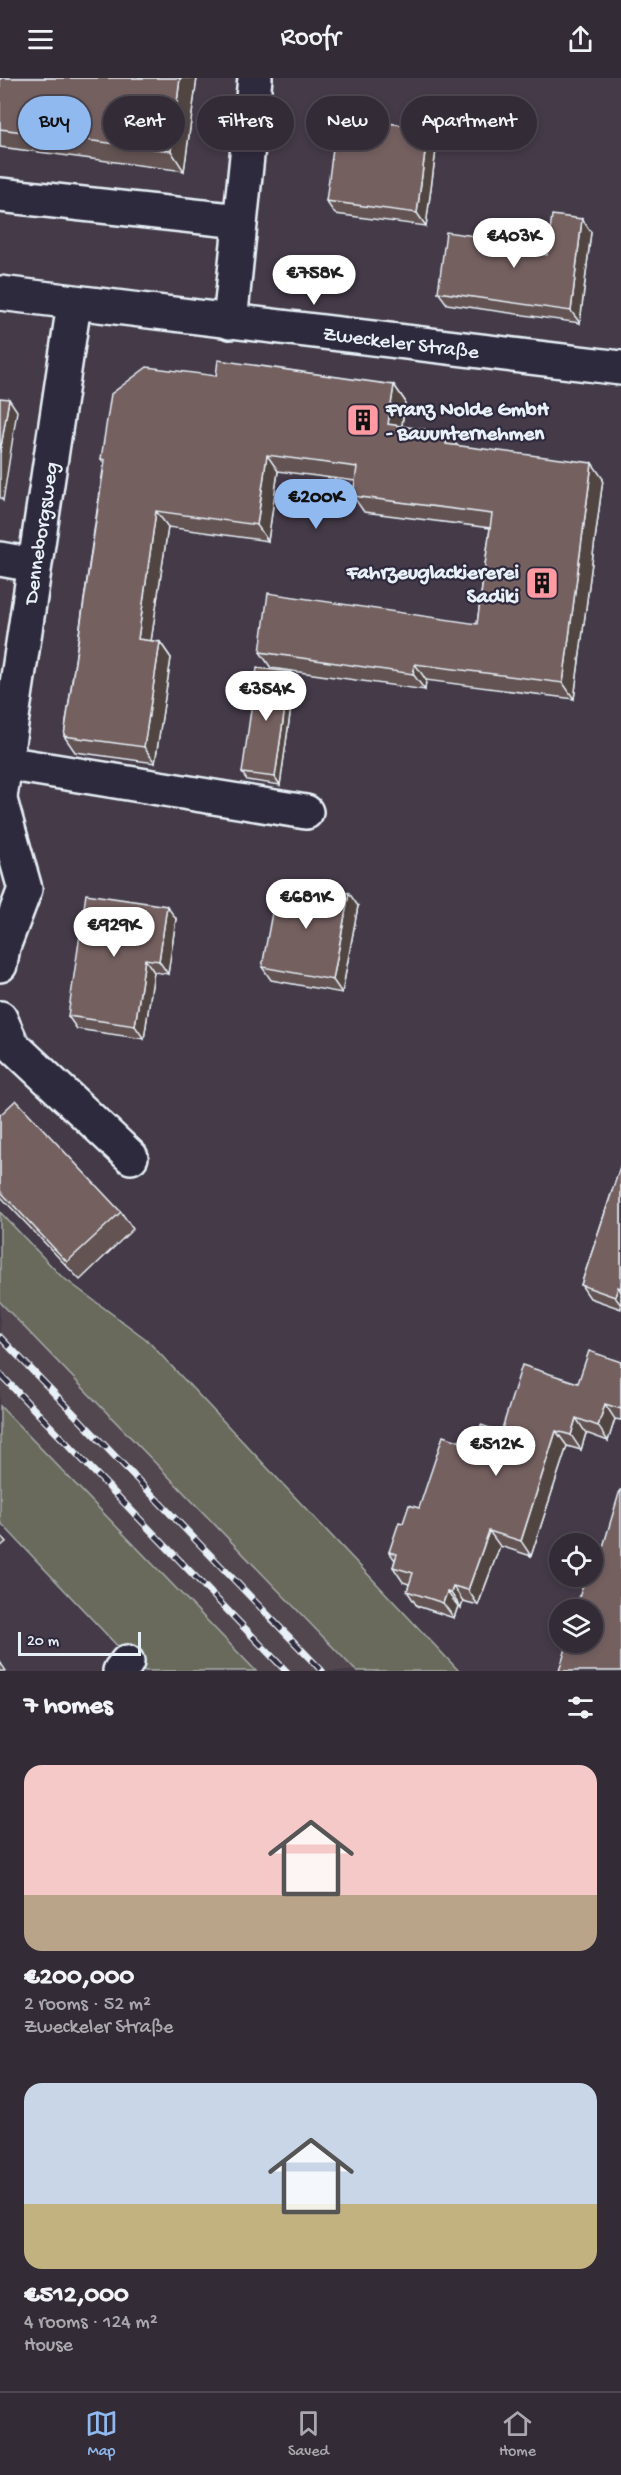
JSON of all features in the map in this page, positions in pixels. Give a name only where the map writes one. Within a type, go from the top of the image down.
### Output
[{"type":"street","points":[[230,322],[255,78]]},
{"type":"street","points":[[0,195],[240,221]]},
{"type":"street","name":"Zweckeler Straße","points":[[0,293],[74,304],[621,368]]},
{"type":"street","name":"Denneborgsweg","points":[[0,965],[3,947],[25,889],[0,798],[5,763],[8,692],[34,565],[74,304]]},
{"type":"street","points":[[0,559],[34,565]]},
{"type":"street","points":[[5,763],[306,812]]},
{"type":"street","points":[[0,1018],[12,1045],[131,1157]]},
{"type":"shaded area","points":[[0,1302],[356,1671],[256,1671],[0,1406]]},
{"type":"green space","points":[[0,1212],[61,1276],[146,1339],[459,1671],[356,1671],[0,1302]]},
{"type":"green space","points":[[0,1406],[256,1671],[141,1671],[0,1522]]},
{"type":"building","points":[[0,78],[180,78],[178,96],[103,96],[103,142],[91,141],[91,96],[18,96],[18,131],[0,129]]},
{"type":"building","points":[[389,123],[401,125],[401,150],[425,150],[417,213],[326,201],[333,150],[389,150]]},
{"type":"building","points":[[552,215],[582,219],[571,311],[438,292],[446,232],[482,237],[481,245],[547,255]]},
{"type":"building","points":[[218,360],[394,385],[388,424],[448,433],[446,444],[592,463],[563,683],[415,664],[413,674],[260,652],[268,593],[477,624],[492,514],[353,496],[357,467],[267,455],[257,525],[156,511],[138,639],[160,642],[144,747],[64,736],[105,460],[101,459],[111,394],[147,367],[216,376]]},
{"type":"building","points":[[0,398],[9,399],[0,453]]},
{"type":"building","points":[[257,668],[290,672],[275,777],[242,773]]},
{"type":"building","points":[[278,880],[349,893],[333,980],[262,967]]},
{"type":"building","points":[[86,894],[167,906],[159,961],[145,959],[135,1026],[68,1016]]},
{"type":"building","points":[[16,1100],[121,1212],[67,1262],[0,1191],[0,1115]]},
{"type":"building","points":[[621,1164],[621,1288],[618,1287],[615,1297],[581,1285]]},
{"type":"building","points":[[589,1351],[621,1362],[621,1409],[605,1404],[598,1426],[576,1418],[571,1435],[556,1431],[521,1541],[489,1531],[468,1590],[453,1586],[451,1593],[447,1592],[443,1603],[407,1591],[413,1573],[393,1567],[397,1554],[389,1552],[399,1522],[403,1523],[409,1505],[419,1508],[443,1436],[474,1446],[481,1425],[501,1432],[522,1365],[578,1383]]},
{"type":"building","points":[[621,1490],[621,1671],[559,1671],[565,1653],[603,1653],[603,1599],[579,1599],[582,1587],[603,1587],[603,1547]]},
{"type":"railway","points":[[0,1337],[322,1671]]},
{"type":"railway","points":[[0,1374],[286,1671]]},
{"type":"place","name":"Franz Nolde GmbH - Bauunternehmen","points":[[363,420]]},
{"type":"place","name":"Fahrzeuglackiererei Sadiki","points":[[542,583]]}]
